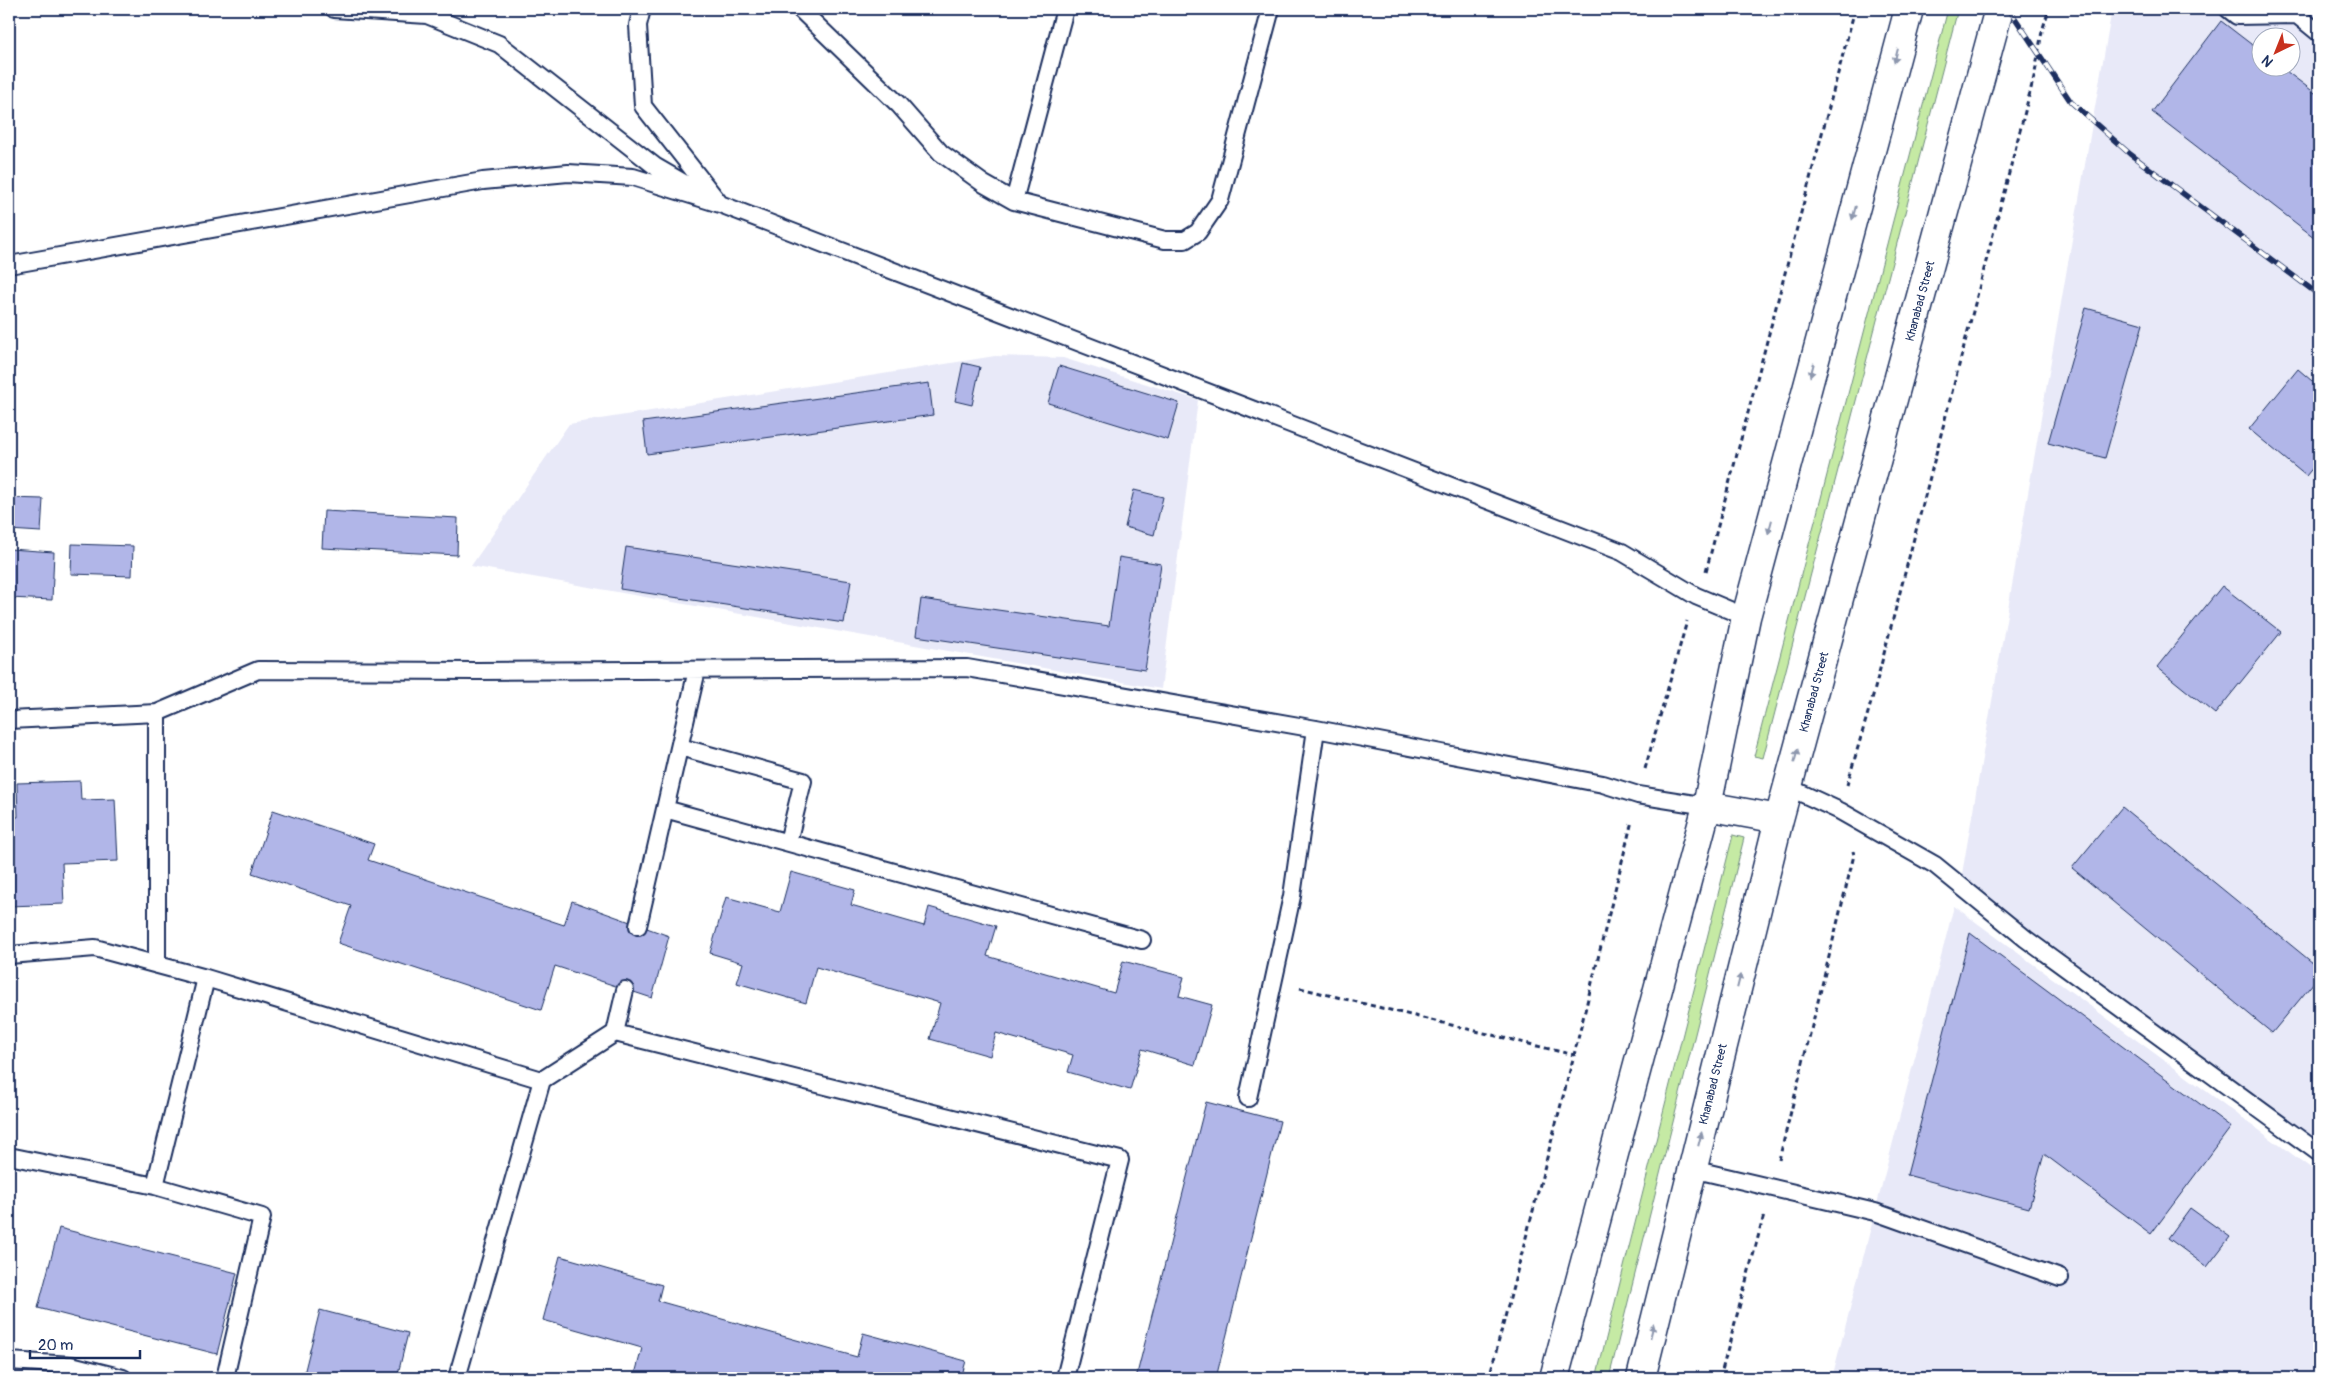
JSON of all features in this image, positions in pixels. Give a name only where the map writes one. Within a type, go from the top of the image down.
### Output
[{"type":"street","points":[[1554,1378],[1707,806],[1746,617],[1909,9]]},
{"type":"street","name":"Khanabad Street","points":[[1640,1378],[1779,819],[1999,9]]},
{"type":"street","points":[[1707,806],[1779,819]]},
{"type":"lane","points":[[334,9],[426,15],[499,44],[656,167],[720,204]]},
{"type":"lane","points":[[642,9],[638,25],[643,106],[720,204]]},
{"type":"lane","points":[[800,9],[899,105],[941,153],[984,184],[1014,201],[1164,240],[1185,240],[1198,232],[1220,200],[1272,9]]},
{"type":"lane","points":[[1014,201],[1065,9]]},
{"type":"lane","points":[[2228,9],[2237,16],[2297,15],[2319,33]]},
{"type":"lane","points":[[9,265],[402,194],[512,178],[568,173],[633,177],[720,204],[1622,552],[1696,596],[1746,617]]},
{"type":"lane","points":[[9,720],[157,713],[258,670],[477,672],[967,668],[1316,729],[1603,784],[1638,795],[1707,806]]},
{"type":"lane","points":[[638,926],[697,670]]},
{"type":"lane","points":[[157,713],[157,965]]},
{"type":"lane","points":[[1248,1098],[1292,896],[1316,729]]},
{"type":"lane","points":[[680,747],[803,781],[788,842]]},
{"type":"lane","points":[[1788,787],[1840,811],[1934,864],[2026,939],[2319,1153]]},
{"type":"lane","points":[[666,809],[1142,940]]},
{"type":"lane","points":[[9,955],[95,948],[206,978],[542,1080]]},
{"type":"lane","points":[[155,1186],[206,978]]},
{"type":"lane","points":[[457,1378],[542,1080],[615,1033],[625,990]]},
{"type":"lane","points":[[615,1033],[1120,1160],[1065,1378]]},
{"type":"lane","points":[[9,1156],[155,1186],[262,1217],[225,1378]]},
{"type":"lane","points":[[1692,1168],[1875,1212],[2060,1278]]},
{"type":"lane","points":[[9,1361],[71,1365],[123,1378]]},
{"type":"path","points":[[1489,1378],[1574,1055],[1638,795],[1681,636],[1711,557],[1855,9]]},
{"type":"path","points":[[1720,1378],[1771,1188],[1854,855],[1840,811],[1874,692],[2035,73],[2042,32],[2049,9]]},
{"type":"path","points":[[1273,981],[1574,1055]]},
{"type":"shaded area","points":[[2112,9],[2319,9],[2319,1161],[1958,897]]},
{"type":"shaded area","points":[[995,356],[1063,358],[1198,400],[1161,689],[471,566],[569,424]]},
{"type":"shaded area","points":[[1954,906],[2319,1174],[2319,1378],[1832,1378]]},
{"type":"green space","points":[[1948,9],[1958,9],[1763,758],[1754,756]]},
{"type":"green space","points":[[1733,835],[1744,838],[1609,1378],[1596,1378]]},
{"type":"building","points":[[2221,21],[2250,43],[2250,78],[2295,78],[2319,96],[2319,241],[2152,112]]},
{"type":"building","points":[[2086,308],[2143,324],[2105,458],[2048,443]]},
{"type":"building","points":[[963,363],[980,367],[972,405],[955,401]]},
{"type":"building","points":[[1059,366],[1179,403],[1168,440],[1048,403]]},
{"type":"building","points":[[2298,369],[2319,387],[2319,460],[2306,476],[2249,429]]},
{"type":"building","points":[[929,383],[933,415],[647,454],[643,422]]},
{"type":"building","points":[[1134,490],[1163,497],[1154,535],[1125,527]]},
{"type":"building","points":[[9,498],[43,499],[41,532],[9,530]]},
{"type":"building","points":[[324,511],[458,518],[457,555],[322,548]]},
{"type":"building","points":[[72,544],[133,546],[132,576],[71,574]]},
{"type":"building","points":[[626,547],[851,581],[844,623],[620,589]]},
{"type":"building","points":[[9,549],[54,552],[52,600],[9,598]]},
{"type":"building","points":[[1119,557],[1161,564],[1145,670],[916,636],[921,599],[1109,626]]},
{"type":"building","points":[[2222,586],[2281,632],[2215,714],[2157,667]]},
{"type":"building","points":[[80,781],[81,800],[115,799],[118,861],[62,863],[64,904],[9,906],[9,817],[18,817],[17,783]]},
{"type":"building","points":[[2122,807],[2319,968],[2319,976],[2272,1033],[2072,868]]},
{"type":"building","points":[[273,810],[374,844],[368,860],[564,925],[572,901],[669,936],[652,998],[555,966],[541,1010],[338,943],[351,906],[252,873]]},
{"type":"building","points":[[791,872],[855,890],[851,905],[924,926],[929,907],[996,926],[987,956],[1114,993],[1123,961],[1184,977],[1179,996],[1212,1005],[1195,1065],[1142,1049],[1130,1090],[1068,1072],[1073,1055],[996,1033],[990,1056],[930,1039],[940,1003],[816,967],[806,1003],[737,983],[743,963],[710,953],[726,897],[780,912]]},
{"type":"building","points":[[1970,933],[2231,1127],[2151,1234],[2044,1154],[2029,1208],[1907,1175]]},
{"type":"building","points":[[1206,1102],[1280,1121],[1216,1378],[1136,1378]]},
{"type":"building","points":[[9,1205],[15,1206],[9,1232]]},
{"type":"building","points":[[2190,1208],[2230,1237],[2207,1267],[2168,1238]]},
{"type":"building","points":[[59,1228],[237,1273],[217,1354],[38,1308]]},
{"type":"building","points":[[560,1256],[662,1285],[658,1301],[857,1357],[863,1333],[966,1361],[961,1378],[634,1378],[642,1348],[543,1320]]},
{"type":"building","points":[[320,1310],[408,1333],[397,1378],[303,1378]]},
{"type":"railway","points":[[2009,9],[2071,102],[2130,154],[2319,295]]}]
